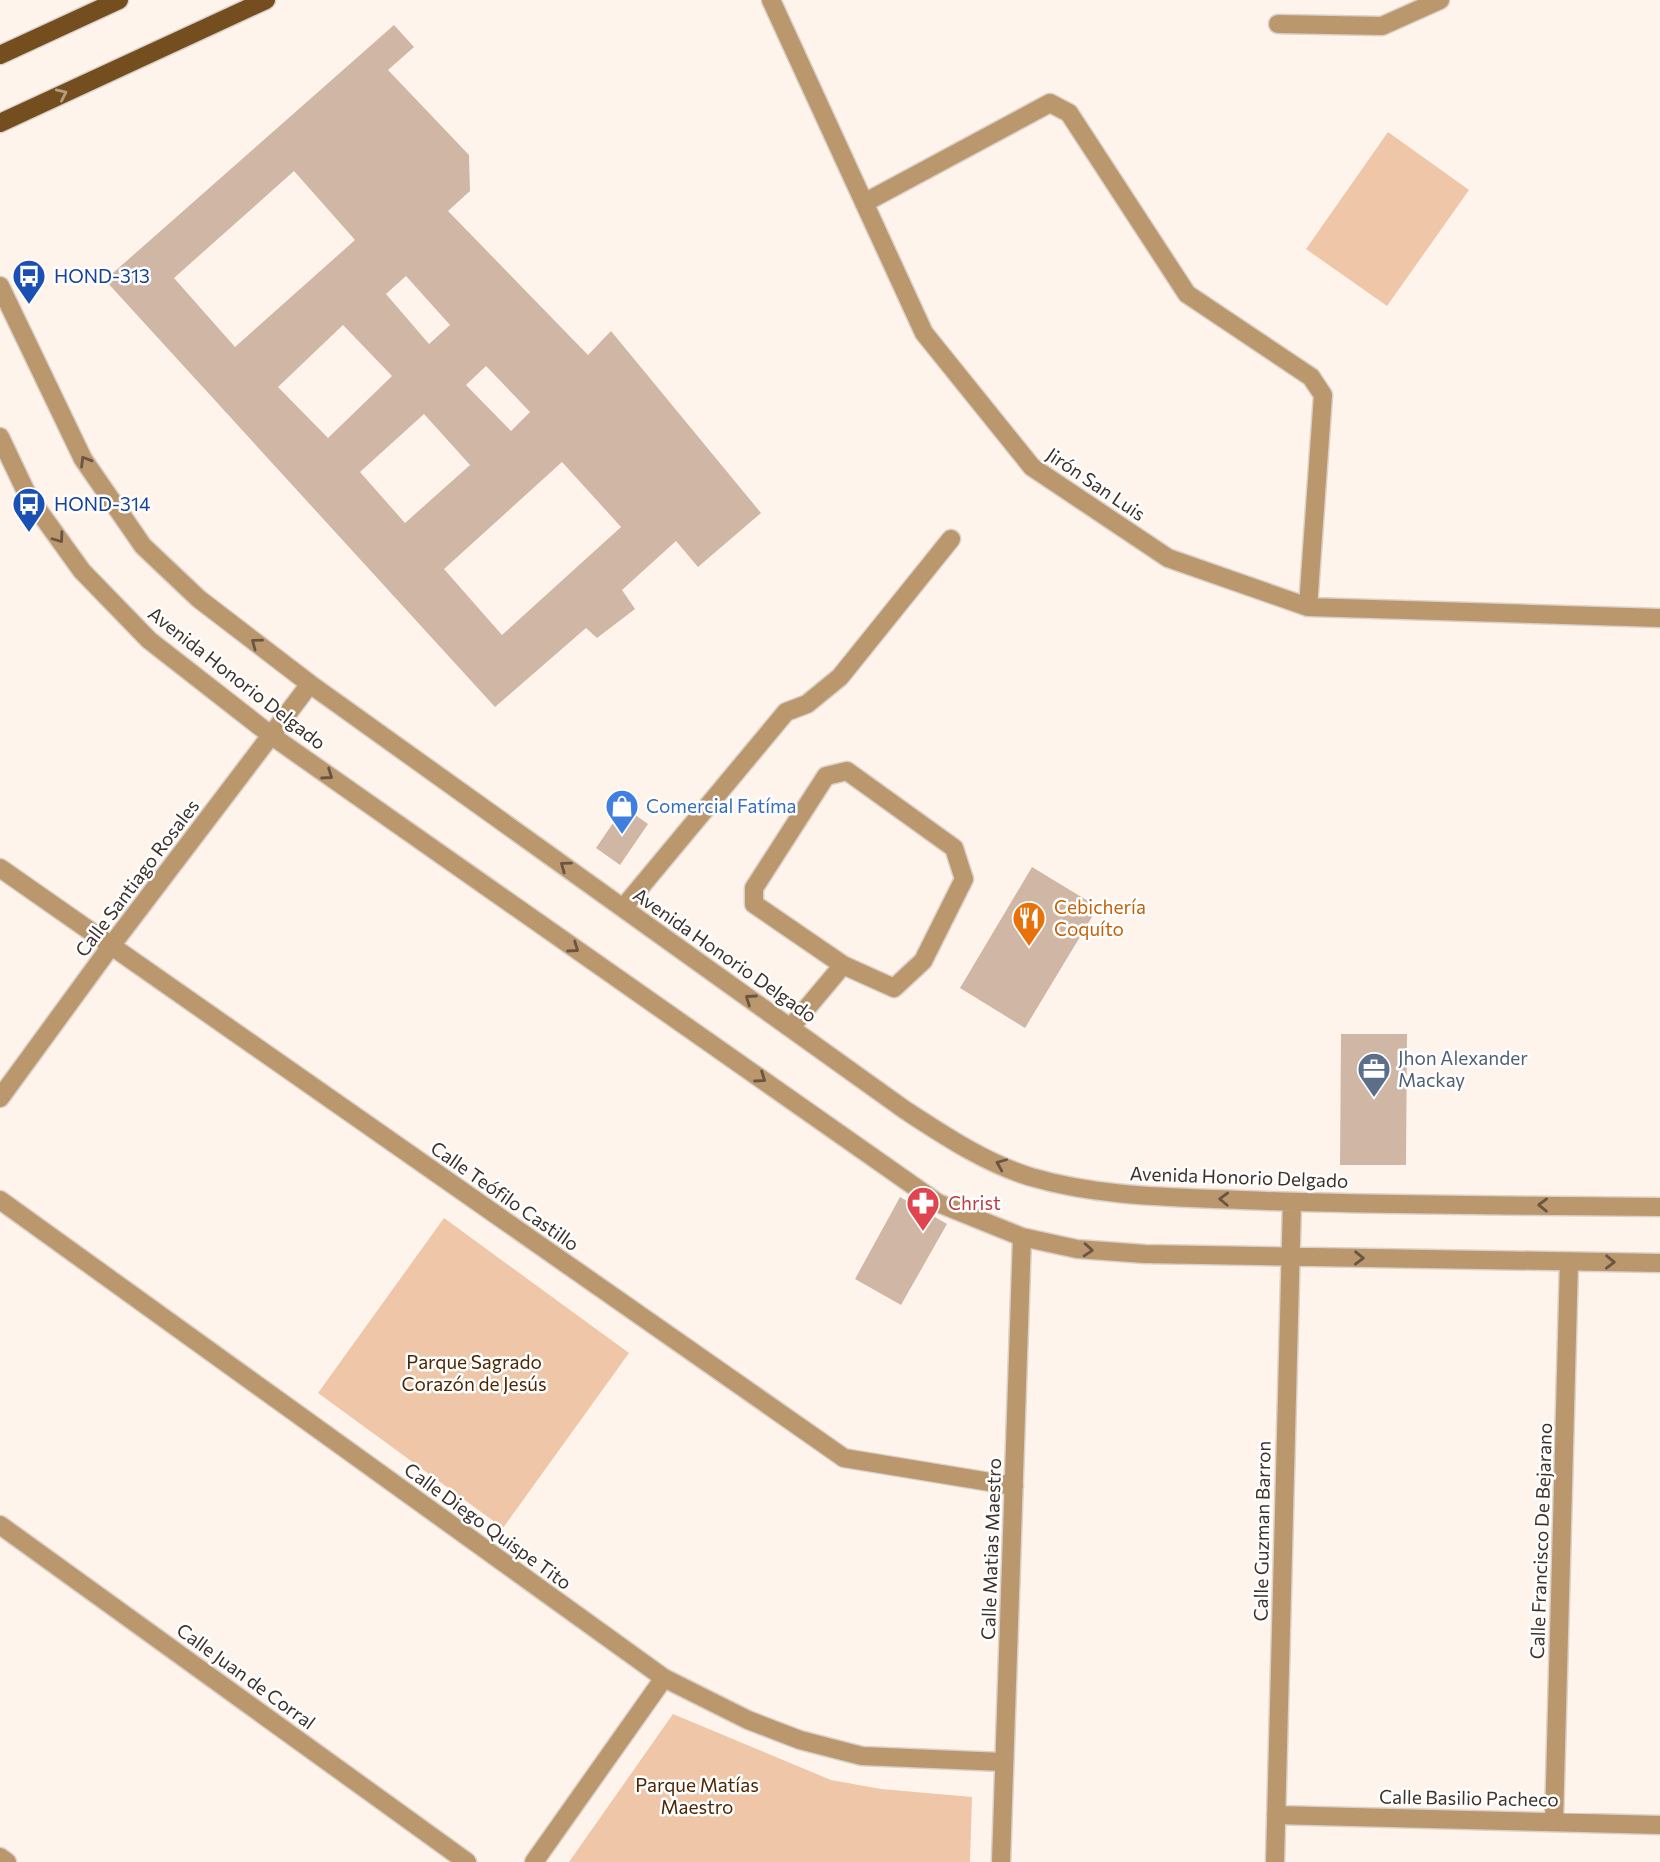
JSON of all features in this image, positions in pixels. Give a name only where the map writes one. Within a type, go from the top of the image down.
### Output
[{"type":"main road","points":[[0,55],[119,0]]},
{"type":"main road","points":[[0,123],[266,0]]},
{"type":"street","name":"Jirón San Luis","points":[[771,0],[924,333],[1032,467],[1168,558],[1308,607],[1660,618]]},
{"type":"street","points":[[1278,24],[1382,26],[1440,0]]},
{"type":"street","points":[[864,203],[1050,103],[1069,113],[1187,295],[1311,377],[1323,395],[1308,607]]},
{"type":"street","name":"Avenida Honorio Delgado","points":[[0,286],[83,459],[143,546],[199,600],[310,684],[905,1110],[965,1149],[1029,1177],[1087,1190],[1142,1195],[1292,1202],[1660,1206]]},
{"type":"street","name":"Avenida Honorio Delgado","points":[[0,437],[28,496],[82,571],[149,640],[272,736],[938,1203],[1022,1237],[1077,1249],[1145,1254],[1660,1263]]},
{"type":"street","points":[[623,908],[786,712],[807,704],[840,677],[951,539]]},
{"type":"street","name":"Calle Santiago Rosales","points":[[0,1098],[111,946],[310,684]]},
{"type":"street","points":[[846,771],[954,848],[964,879],[923,961],[894,988],[843,965],[754,904],[754,888],[826,776],[846,771]]},
{"type":"street","name":"Calle Teófilo Castillo","points":[[0,868],[844,1458],[1014,1486]]},
{"type":"street","points":[[791,1027],[843,965]]},
{"type":"street","name":"Calle Diego Quispe Tito","points":[[0,1200],[664,1678],[761,1725],[800,1740],[862,1756],[1003,1762]]},
{"type":"street","name":"Calle Guzman Barron","points":[[1275,1862],[1292,1202]]},
{"type":"street","name":"Calle Matias Maestro","points":[[1001,1862],[1022,1237]]},
{"type":"street","name":"Calle Francisco De Bejarano","points":[[1554,1821],[1570,1262]]},
{"type":"street","name":"Calle Juan de Corral","points":[[0,1524],[467,1862]]},
{"type":"street","points":[[534,1862],[664,1678]]},
{"type":"street","name":"Calle Basilio Pacheco","points":[[1276,1815],[1660,1825]]},
{"type":"street","points":[[0,1857],[7,1862]]},
{"type":"green space","points":[[1388,132],[1469,190],[1387,306],[1306,249]]},
{"type":"green space","name":"Parque Sagrado Corazón de Jesús","points":[[444,1218],[629,1353],[503,1528],[318,1393]]},
{"type":"green space","name":"Parque Matías Maestro","points":[[673,1714],[831,1780],[881,1789],[972,1797],[970,1862],[569,1862]]},
{"type":"building","points":[[394,25],[414,47],[388,70],[469,155],[470,191],[448,211],[588,355],[611,331],[761,513],[698,567],[676,541],[622,590],[635,609],[597,638],[586,628],[495,707],[105,280]],"holes":[[[294,171],[355,240],[235,347],[174,278]],[[406,276],[450,325],[429,344],[386,294]],[[343,325],[392,376],[328,438],[278,387]],[[486,366],[530,412],[511,431],[466,385]],[[424,414],[470,465],[405,523],[360,472]],[[562,462],[621,527],[502,635],[444,569]]]},
{"type":"building","name":"Comercial Fatíma","points":[[624,807],[648,824],[620,865],[596,848]]},
{"type":"building","name":"Cebichería Coquíto","points":[[1032,867],[1098,907],[1025,1028],[960,988]]},
{"type":"building","name":"Jhon Alexander Mackay","points":[[1341,1034],[1407,1034],[1406,1165],[1340,1165]]},
{"type":"building","points":[[900,1197],[947,1224],[901,1305],[855,1279]]},
{"type":"place","name":"HOND-313","points":[[29,306]]},
{"type":"place","name":"HOND-314","points":[[29,534]]},
{"type":"place","name":"Comercial Fatíma","points":[[622,836]]},
{"type":"place","name":"Cebichería Coquíto","points":[[1029,948]]},
{"type":"place","name":"Jhon Alexander Mackay","points":[[1374,1099]]},
{"type":"place","name":"Christ","points":[[923,1233]]}]
